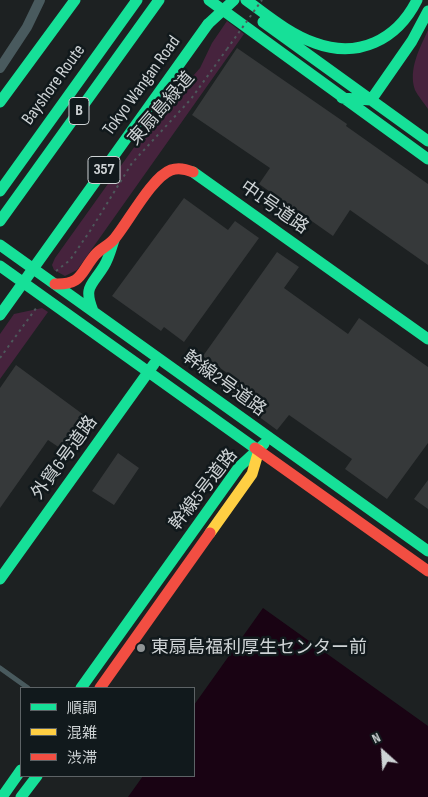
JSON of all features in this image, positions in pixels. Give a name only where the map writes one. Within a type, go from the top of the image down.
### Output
[{"type":"main road","points":[[0,102],[28,60],[60,0]]},
{"type":"main road","points":[[28,60],[48,37],[75,0]]},
{"type":"main road","name":"Bayshore Route","points":[[0,191],[137,0]]},
{"type":"main road","name":"Bayshore Route","points":[[0,222],[159,0]]},
{"type":"main road","points":[[210,0],[428,159]]},
{"type":"main road","name":"Tokyo Wangan Road","points":[[0,315],[225,0]]},
{"type":"main road","points":[[208,24],[234,0],[428,141]]},
{"type":"main road","points":[[246,0],[307,39],[329,46],[352,48],[370,46],[389,36],[412,14],[417,0]]},
{"type":"main road","points":[[371,100],[412,41],[428,11]]},
{"type":"main road","points":[[342,98],[371,100]]},
{"type":"main road","name":"中1号道路","points":[[52,281],[64,285],[75,282],[97,253],[114,240],[159,177],[170,169],[183,168],[428,339]]},
{"type":"main road","name":"中1号道路","points":[[93,311],[86,292],[90,283],[108,259],[114,240]]},
{"type":"main road","name":"幹線2号道路","points":[[0,245],[428,551]]},
{"type":"main road","name":"幹線2号道路","points":[[0,266],[428,572]]},
{"type":"main road","name":"外貿6号道路","points":[[0,579],[158,358]]},
{"type":"main road","points":[[259,450],[268,437]]},
{"type":"main road","name":"幹線5号道路","points":[[82,687],[240,467],[259,450]]},
{"type":"main road","name":"幹線5号道路","points":[[101,687],[252,474],[259,450]]},
{"type":"main road","points":[[2,797],[20,771]]},
{"type":"main road","points":[[21,797],[36,777]]},
{"type":"street","points":[[0,68],[27,27],[40,0]]},
{"type":"lane","points":[[0,668],[27,687]]},
{"type":"path","name":"東扇島緑道","points":[[52,281],[70,260],[90,231],[132,163],[192,99],[262,0]]},
{"type":"path","points":[[0,358],[43,298]]},
{"type":"shaded area","points":[[227,21],[244,34],[77,270],[65,276],[54,270],[52,265],[55,258],[150,125],[200,68],[212,43]]},
{"type":"shaded area","points":[[428,30],[428,109],[415,90],[413,74],[416,59]]},
{"type":"shaded area","points":[[42,308],[48,312],[0,379],[0,334],[14,314]]},
{"type":"shaded area","points":[[263,608],[428,726],[428,797],[128,797],[142,777],[195,777],[195,704]]},
{"type":"building","points":[[237,48],[347,124],[346,126],[428,184],[428,265],[350,210],[333,236],[259,184],[270,168],[192,115]]},
{"type":"building","points":[[184,198],[228,230],[235,221],[259,238],[184,342],[164,327],[161,331],[112,296]]},
{"type":"building","points":[[277,252],[299,267],[284,288],[348,334],[359,318],[428,367],[428,443],[387,499],[345,469],[352,459],[289,415],[277,430],[220,388],[230,375],[203,356]]},
{"type":"building","points":[[16,365],[92,421],[69,454],[48,440],[0,508],[0,388]]},
{"type":"building","points":[[118,453],[139,468],[114,505],[92,491]]},
{"type":"building","points":[[428,480],[428,509],[414,499]]},
{"type":"traffic: fast","points":[[0,102],[75,0]]},
{"type":"traffic: fast","points":[[0,191],[137,0]]},
{"type":"traffic: fast","points":[[0,221],[159,0]]},
{"type":"traffic: fast","points":[[209,0],[428,159]]},
{"type":"traffic: fast","points":[[208,24],[234,0]]},
{"type":"traffic: fast","points":[[246,0],[296,35],[315,43],[346,49],[361,47],[387,35],[399,26],[417,0]]},
{"type":"traffic: fast","points":[[342,98],[371,100],[412,41],[428,11]]},
{"type":"traffic: fast","points":[[263,22],[428,141]]},
{"type":"traffic: fast","points":[[0,315],[208,24]]},
{"type":"traffic: fast","points":[[193,172],[428,339]]},
{"type":"traffic: fast","points":[[93,311],[89,296],[90,287],[106,263],[114,240]]},
{"type":"traffic: fast","points":[[0,245],[428,551]]},
{"type":"traffic: fast","points":[[0,266],[255,448]]},
{"type":"traffic: fast","points":[[0,579],[154,364]]},
{"type":"traffic: fast","points":[[82,687],[239,467],[264,444]]},
{"type":"traffic: fast","points":[[2,797],[20,771]]},
{"type":"traffic: fast","points":[[21,797],[36,777]]},
{"type":"traffic: slow","points":[[210,533],[252,474],[259,450]]},
{"type":"traffic: jam","points":[[55,284],[64,284],[80,277],[95,255],[111,243],[149,190],[164,174],[177,169],[193,172]]},
{"type":"traffic: jam","points":[[255,448],[428,571]]},
{"type":"traffic: jam","points":[[101,687],[210,533]]},
{"type":"place","name":"東扇島福利厚生センター前","points":[[141,648]]}]
